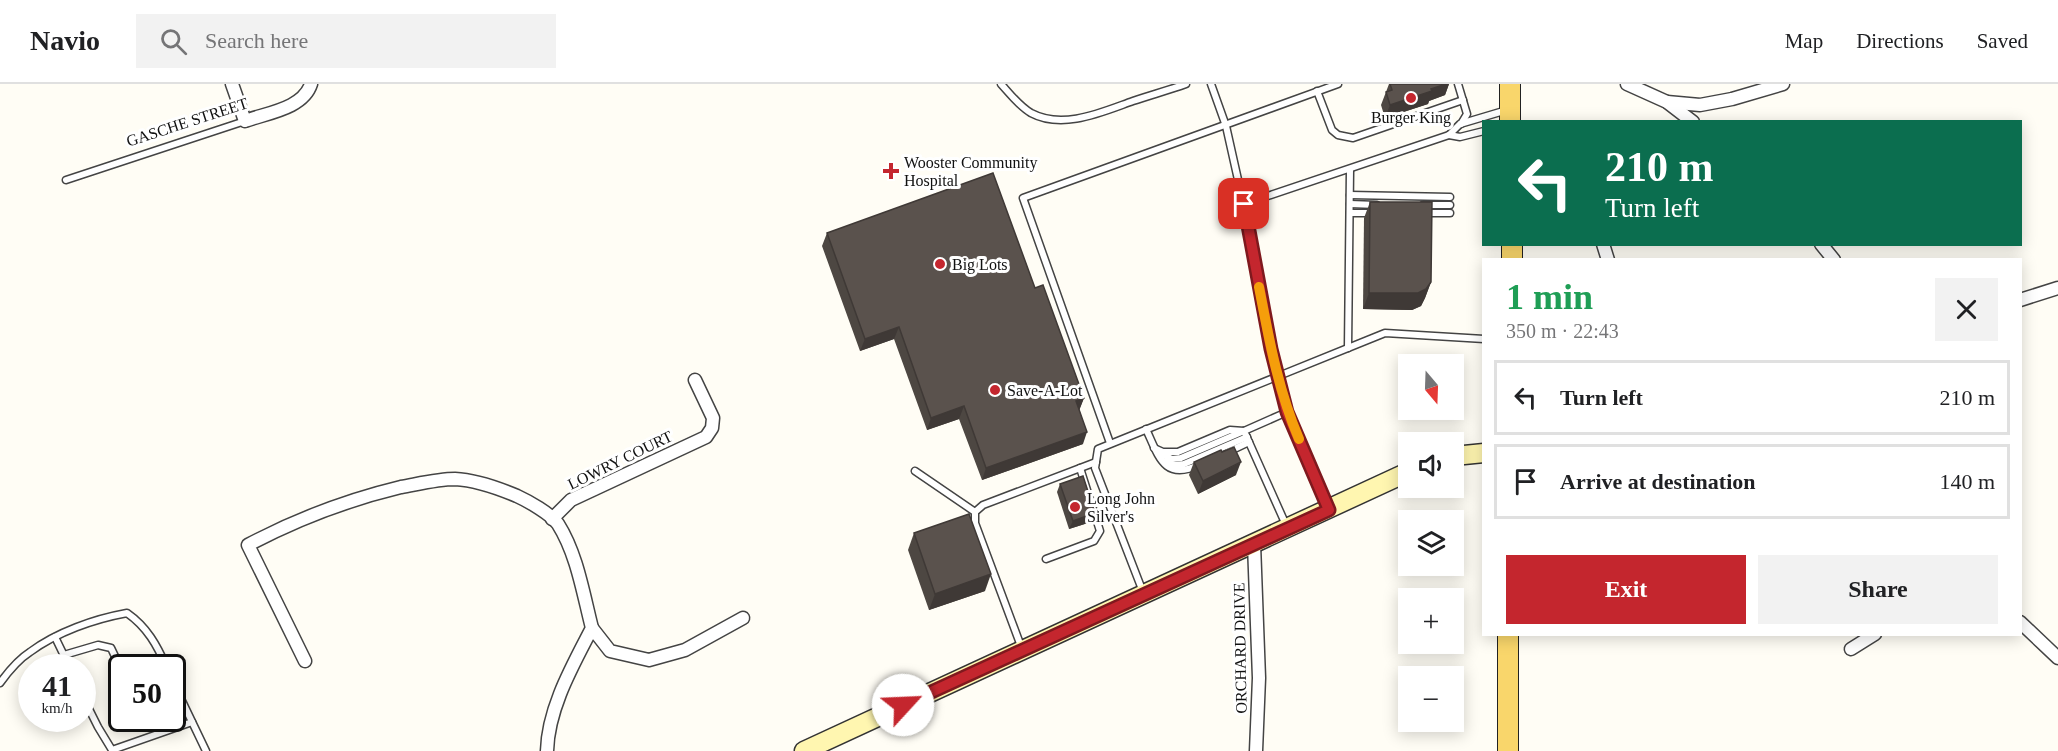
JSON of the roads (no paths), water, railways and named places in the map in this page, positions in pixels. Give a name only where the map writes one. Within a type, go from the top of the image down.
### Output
[{"type":"main road","points":[[1510,84],[1510,115]]},
{"type":"main road","points":[[1464,455],[1482,453]]},
{"type":"main road","points":[[804,751],[1398,477]]},
{"type":"main road","points":[[1507,751],[1508,636]]},
{"type":"street","points":[[232,84],[245,121]]},
{"type":"street","name":"GASCHE STREET","points":[[245,121],[294,103],[302,97],[311,84]]},
{"type":"street","points":[[1627,84],[1667,102],[1690,120]]},
{"type":"street","points":[[1667,102],[1700,105],[1732,99],[1783,84]]},
{"type":"street","points":[[1823,246],[1832,258]]},
{"type":"street","points":[[2022,299],[2058,288]]},
{"type":"street","name":"LOWRY COURT","points":[[552,519],[571,500],[706,437],[712,428],[713,418],[695,380]]},
{"type":"street","points":[[305,661],[248,545],[297,520],[356,499],[416,484],[455,479],[496,487],[526,500],[556,522],[571,550],[592,628],[610,651],[649,660],[685,650],[744,618]]},
{"type":"street","name":"ORCHARD DRIVE","points":[[1254,544],[1259,678],[1256,751]]},
{"type":"street","points":[[2022,624],[2058,658]]},
{"type":"street","points":[[548,751],[552,721],[572,669],[592,628]]},
{"type":"street","points":[[1851,649],[1872,636]]},
{"type":"lane","points":[[1000,84],[1032,114],[1041,117],[1073,119],[1091,116],[1186,84]]},
{"type":"lane","points":[[1211,84],[1226,126],[1287,412],[1329,510]]},
{"type":"lane","points":[[1110,444],[1023,198],[1338,84]]},
{"type":"lane","points":[[1244,204],[1449,135],[1461,124],[1467,114],[1458,84]]},
{"type":"lane","points":[[1317,91],[1332,130],[1345,137],[1353,138],[1463,100]]},
{"type":"lane","points":[[1483,120],[1510,115]]},
{"type":"lane","points":[[1461,124],[1482,120]]},
{"type":"lane","name":"GASCHE STREET","points":[[66,180],[245,121]]},
{"type":"lane","points":[[1449,135],[1460,137],[1482,132]]},
{"type":"lane","points":[[1348,348],[1350,170]]},
{"type":"lane","points":[[1350,195],[1449,196]]},
{"type":"lane","points":[[1350,204],[1383,205]]},
{"type":"lane","points":[[1416,205],[1450,209],[1416,213]]},
{"type":"lane","points":[[1350,213],[1383,213]]},
{"type":"lane","points":[[1144,594],[1095,468],[1098,449],[1385,333],[1482,339]]},
{"type":"lane","points":[[1146,429],[1161,460],[1169,468],[1178,471],[1187,470],[1287,412]]},
{"type":"lane","points":[[1156,450],[1172,459],[1181,458],[1247,437]]},
{"type":"lane","points":[[1247,437],[1288,528]]},
{"type":"lane","points":[[1022,650],[975,523],[975,512],[983,505],[1096,462]]},
{"type":"lane","points":[[1046,560],[1094,542],[1100,531],[1080,468]]},
{"type":"lane","points":[[915,471],[975,512]]},
{"type":"lane","points":[[0,683],[28,652],[55,636],[110,616],[127,613],[138,621],[148,631],[160,654]]},
{"type":"lane","points":[[55,636],[64,654]]},
{"type":"lane","points":[[67,654],[98,645],[111,648],[114,654]]},
{"type":"lane","points":[[186,709],[206,751]]},
{"type":"lane","points":[[96,724],[112,750],[192,722]]},
{"type":"place","name":"Burger King","points":[[1411,98]]},
{"type":"place","name":"Wooster Community Hospital","points":[[891,171]]},
{"type":"place","name":"Big Lots","points":[[940,264]]},
{"type":"place","name":"Save-A-Lot","points":[[995,390]]},
{"type":"place","name":"Long John Silver's","points":[[1075,507]]}]
